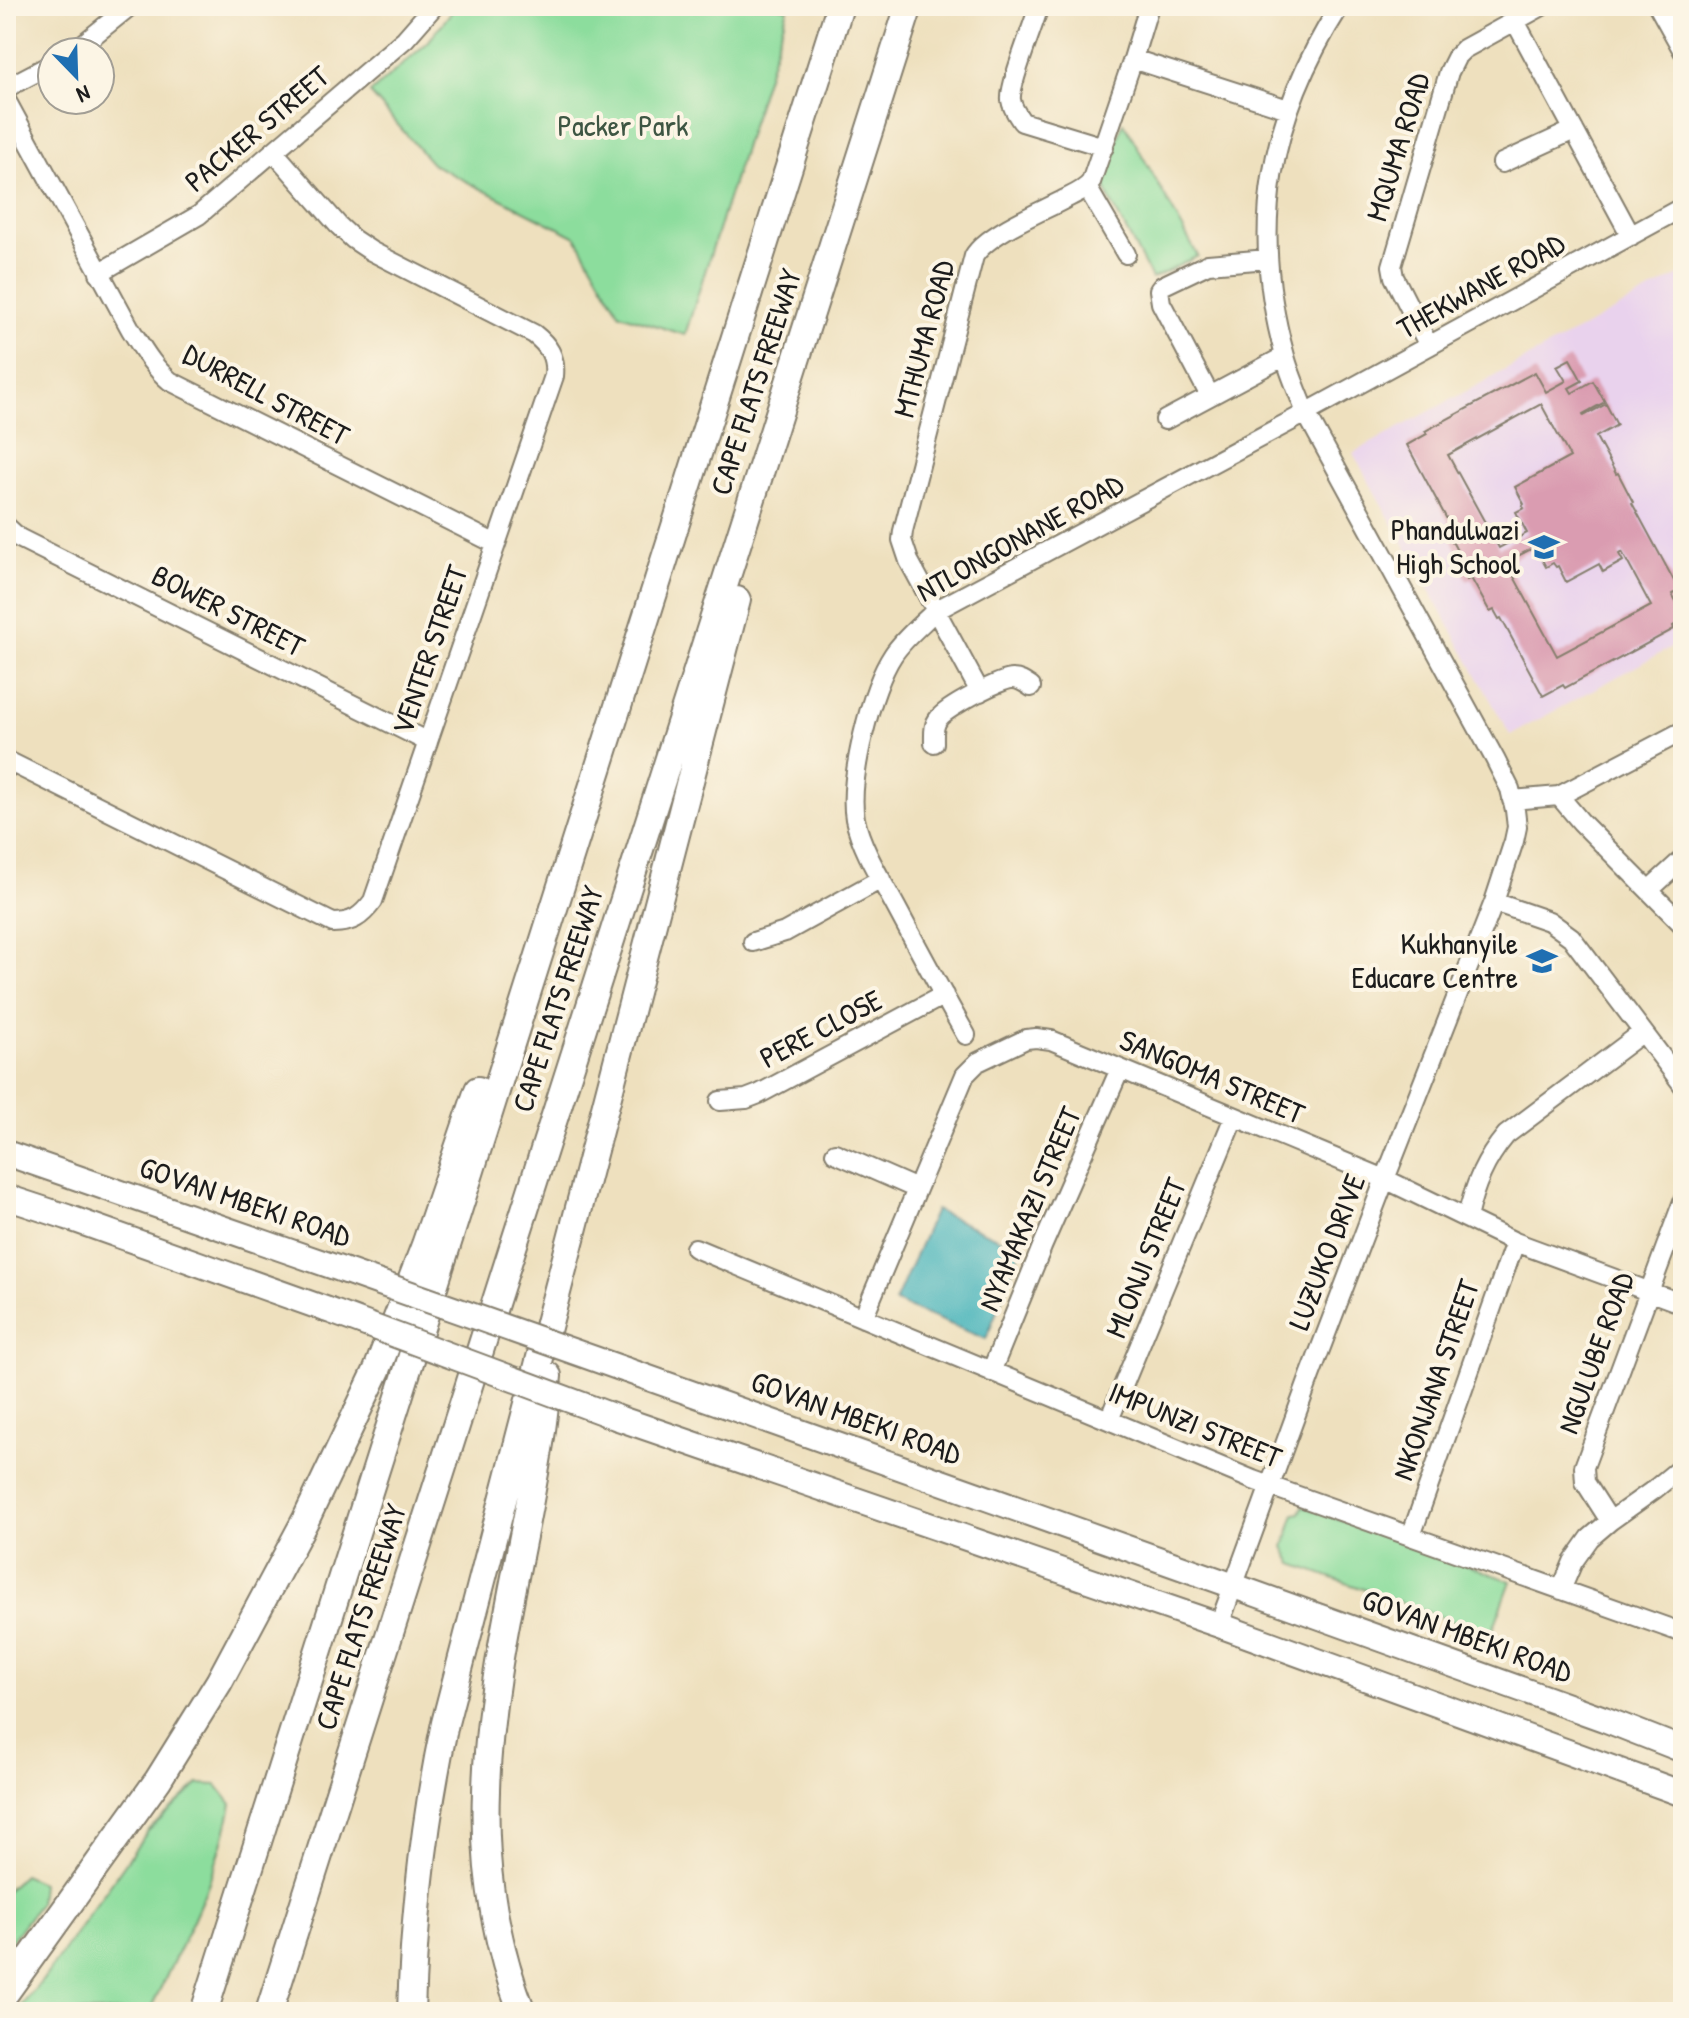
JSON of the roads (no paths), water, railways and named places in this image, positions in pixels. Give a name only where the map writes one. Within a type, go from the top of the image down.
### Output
[{"type":"highway","name":"CAPE FLATS FREEWAY","points":[[204,2012],[840,6]]},
{"type":"highway","name":"CAPE FLATS FREEWAY","points":[[269,2012],[909,6]]},
{"type":"highway","points":[[411,2012],[418,1878],[432,1784],[469,1628],[749,552],[771,441]]},
{"type":"highway","points":[[6,1992],[158,1780],[219,1682],[321,1487],[377,1370],[430,1231],[520,959],[592,787]]},
{"type":"highway","points":[[522,2012],[512,1987],[496,1922],[487,1860],[486,1792],[495,1691],[542,1436],[557,1289]]},
{"type":"main road","name":"GOVAN MBEKI ROAD","points":[[6,1153],[1234,1586],[1683,1750]]},
{"type":"main road","points":[[6,1197],[328,1310],[618,1418],[1219,1625],[1683,1794]]},
{"type":"street","points":[[93,36],[130,6]]},
{"type":"street","name":"PACKER STREET","points":[[99,273],[199,215],[405,39],[434,6]]},
{"type":"street","points":[[1126,254],[1087,187],[1096,173],[1149,6]]},
{"type":"street","name":"LUZUKO DRIVE","points":[[1219,1625],[1385,1179],[1494,902],[1517,827],[1510,789],[1306,413],[1285,356],[1268,259],[1274,159],[1288,109],[1308,61],[1340,6]]},
{"type":"street","name":"MQUMA ROAD","points":[[1429,346],[1394,277],[1393,262],[1452,64],[1464,49],[1542,6]]},
{"type":"street","points":[[1658,6],[1683,51]]},
{"type":"street","points":[[1038,9],[1013,86],[1011,99],[1017,114],[1022,122],[1104,147]]},
{"type":"street","points":[[1515,21],[1631,236]]},
{"type":"street","points":[[1133,59],[1288,109]]},
{"type":"street","points":[[6,88],[36,72]]},
{"type":"street","name":"DURRELL STREET","points":[[6,100],[152,364],[170,381],[496,544]]},
{"type":"street","points":[[1502,163],[1574,130]]},
{"type":"street","name":"VENTER STREET","points":[[6,760],[333,923],[355,920],[373,901],[554,376],[555,365],[552,353],[534,334],[353,239],[274,152]]},
{"type":"street","name":"MTHUMA ROAD","points":[[980,692],[909,561],[902,540],[974,256],[997,235],[1087,187]]},
{"type":"street","name":"THEKWANE ROAD","points":[[1306,413],[1683,207]]},
{"type":"street","points":[[1210,396],[1161,303],[1159,294],[1162,286],[1208,264],[1268,259]]},
{"type":"street","points":[[1165,420],[1285,356]]},
{"type":"street","name":"NTLONGONANE ROAD","points":[[966,1035],[881,879],[855,820],[855,777],[865,733],[879,684],[893,655],[935,611],[1306,413]]},
{"type":"street","name":"BOWER STREET","points":[[6,526],[19,538],[428,742]]},
{"type":"street","points":[[934,743],[934,727],[942,714],[980,692],[1013,679],[1031,687]]},
{"type":"street","points":[[1512,800],[1559,796],[1683,731]]},
{"type":"street","points":[[1559,796],[1683,925]]},
{"type":"street","points":[[1649,890],[1683,859]]},
{"type":"street","points":[[753,942],[785,932],[881,879]]},
{"type":"street","points":[[1494,902],[1549,921],[1571,937],[1683,1085]]},
{"type":"street","name":"PERE CLOSE","points":[[720,1101],[746,1099],[759,1094],[944,995]]},
{"type":"street","points":[[1467,1218],[1472,1195],[1485,1164],[1506,1135],[1643,1032]]},
{"type":"street","name":"SANGOMA STREET","points":[[863,1318],[965,1075],[978,1062],[1026,1039],[1036,1038],[1051,1040],[1385,1179],[1515,1242],[1683,1304]]},
{"type":"street","name":"NYAMAKAZI STREET","points":[[991,1372],[1120,1069]]},
{"type":"street","name":"MLONJI STREET","points":[[1109,1420],[1234,1117]]},
{"type":"street","points":[[835,1153],[917,1189]]},
{"type":"street","name":"NGULUBE ROAD","points":[[1610,1521],[1585,1482],[1584,1467],[1683,1201]]},
{"type":"street","name":"NKONJANA STREET","points":[[1411,1536],[1515,1242]]},
{"type":"street","name":"IMPUNZI STREET","points":[[695,1248],[1270,1486],[1682,1631]]},
{"type":"street","points":[[1561,1590],[1573,1562],[1590,1538],[1683,1466]]},
{"type":"water","points":[[935,1210],[1021,1249],[986,1339],[895,1302]]},
{"type":"place","name":"Phandulwazi High School","points":[[1544,547]]},
{"type":"place","name":"Kukhanyile Educare Centre","points":[[1542,961]]},
{"type":"park label","name":"Packer Park","points":[[623,126]]}]
